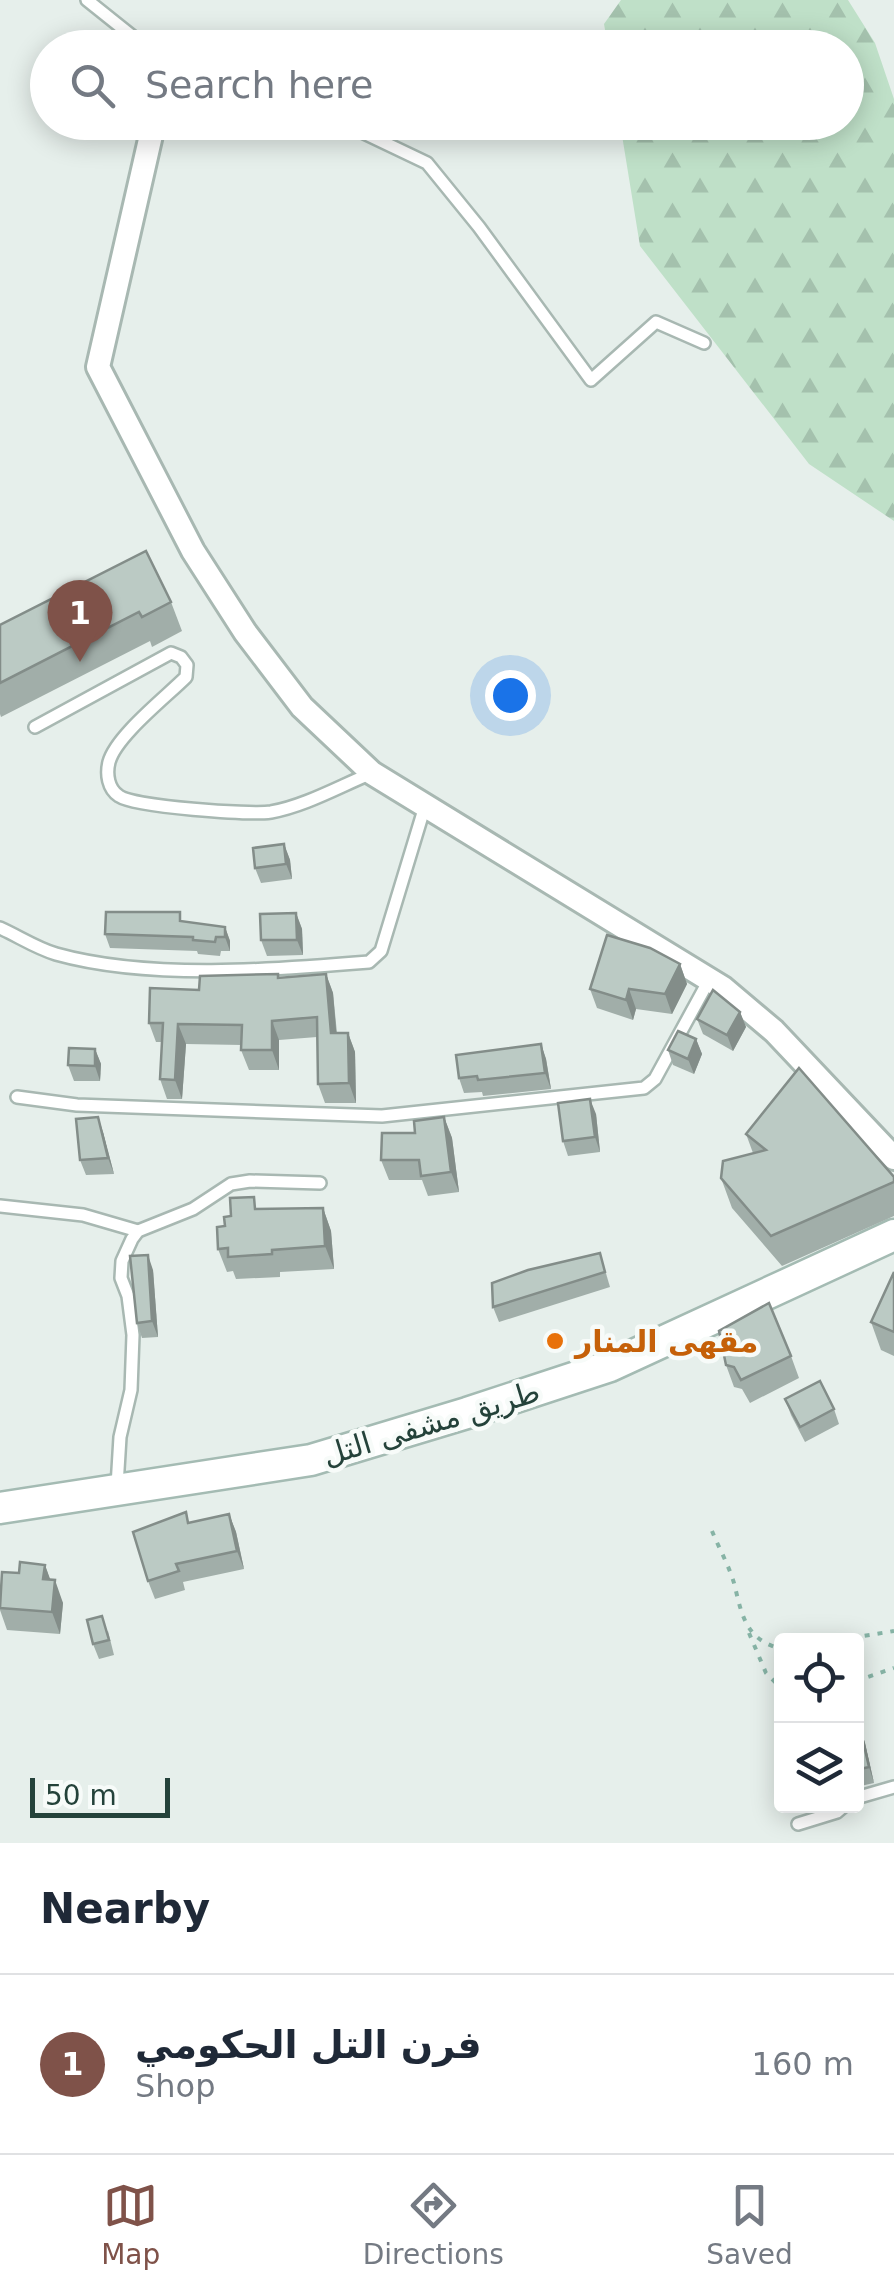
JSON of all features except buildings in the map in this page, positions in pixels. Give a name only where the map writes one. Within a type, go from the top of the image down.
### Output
[{"type":"street","points":[[150,140],[98,367],[193,551],[245,632],[302,707],[372,773],[709,980],[774,1031],[894,1158]]},
{"type":"street","name":"طريق مشفى التل","points":[[0,1508],[310,1460],[592,1372],[894,1235]]},
{"type":"lane","points":[[87,0],[124,30]]},
{"type":"lane","points":[[379,140],[428,163],[480,227],[591,380],[656,322],[704,342]]},
{"type":"lane","points":[[35,727],[171,653],[187,665],[186,677],[118,745],[109,760],[107,776],[112,790],[122,798],[146,804],[268,813],[372,773]]},
{"type":"lane","points":[[0,928],[51,952],[92,962],[186,970],[369,962],[381,951],[425,806]]},
{"type":"lane","points":[[17,1096],[76,1105],[382,1116],[644,1088],[655,1079],[709,980]]},
{"type":"lane","points":[[0,1206],[82,1215],[138,1231],[193,1209],[232,1184],[320,1182]]},
{"type":"lane","points":[[117,1491],[120,1437],[131,1390],[133,1334],[128,1296],[121,1278],[122,1261],[138,1231]]},
{"type":"lane","points":[[864,1796],[894,1787]]},
{"type":"lane","points":[[798,1824],[835,1813]]},
{"type":"path","points":[[712,1532],[734,1581],[739,1612],[766,1673],[774,1681]]},
{"type":"path","points":[[864,1635],[894,1630]]},
{"type":"path","points":[[749,1632],[774,1647]]},
{"type":"path","points":[[864,1678],[894,1668]]},
{"type":"green space","points":[[621,0],[848,0],[875,43],[894,99],[894,521],[809,464],[640,246],[623,140],[864,140],[864,30],[605,30],[604,24]]},
{"type":"place","name":"فرن التل الحكومي","points":[[80,662]]},
{"type":"place","name":"مقهى المنار","points":[[555,1341]]}]
